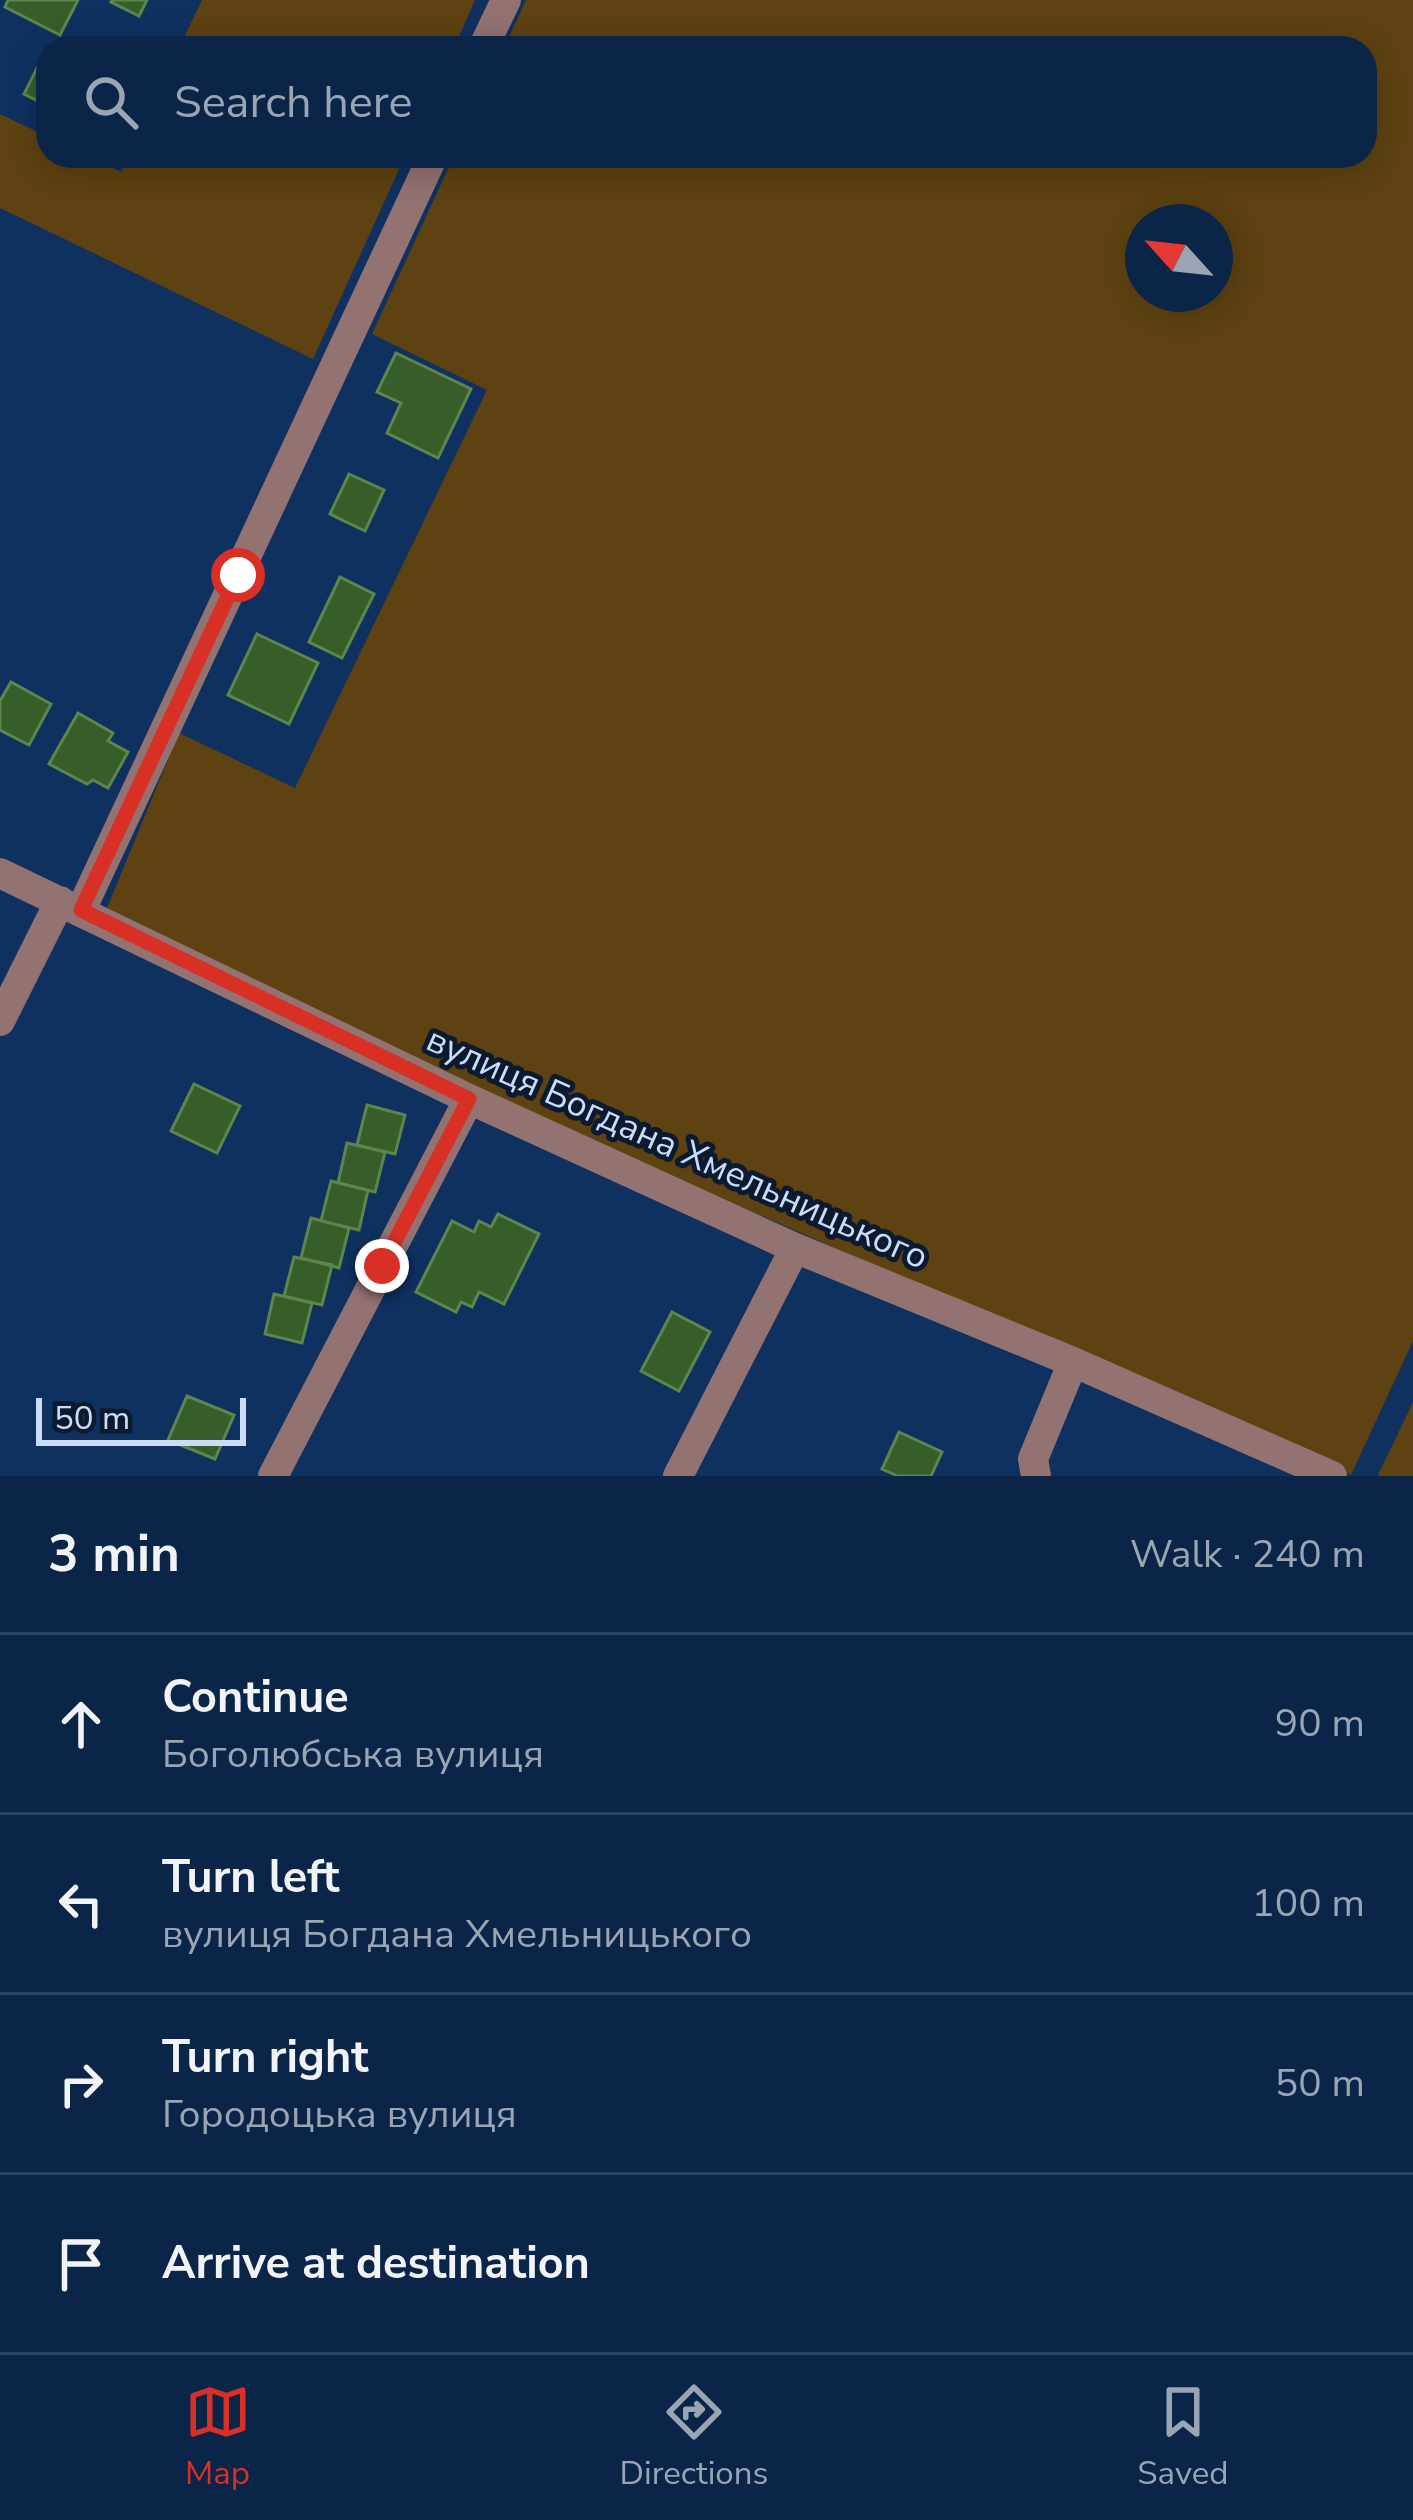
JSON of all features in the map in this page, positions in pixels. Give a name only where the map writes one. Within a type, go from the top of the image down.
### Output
[{"type":"street","points":[[490,36],[506,0]]},
{"type":"street","points":[[0,1022],[71,905],[427,168]]},
{"type":"street","name":"вулиця Богдана Хмельницького","points":[[0,873],[469,1099],[794,1248],[1073,1361],[1332,1476]]},
{"type":"street","points":[[273,1476],[469,1099]]},
{"type":"street","points":[[678,1476],[794,1248]]},
{"type":"street","points":[[1036,1476],[1033,1459],[1073,1361]]},
{"type":"shaded area","points":[[202,0],[475,0],[459,36],[185,36]]},
{"type":"shaded area","points":[[526,0],[1413,0],[1413,1341],[1351,1475],[483,1093],[107,908],[179,733],[295,788],[487,390],[372,334],[448,168],[1377,168],[1377,36],[510,36]]},
{"type":"shaded area","points":[[0,114],[36,131],[36,168],[113,168],[121,172],[123,168],[400,168],[313,359],[0,208]]},
{"type":"shaded area","points":[[1413,1402],[1413,1476],[1378,1476],[1379,1473]]},
{"type":"building","points":[[8,0],[78,0],[60,35],[5,7]]},
{"type":"building","points":[[112,0],[147,0],[139,16]]},
{"type":"building","points":[[36,70],[36,100],[24,94]]},
{"type":"building","points":[[396,353],[471,389],[438,458],[387,433],[401,403],[377,392]]},
{"type":"building","points":[[349,474],[384,490],[365,531],[330,514]]},
{"type":"building","points":[[340,577],[374,594],[342,658],[309,642]]},
{"type":"building","points":[[257,634],[318,663],[289,724],[228,695]]},
{"type":"building","points":[[11,682],[51,704],[29,745],[0,730],[0,701]]},
{"type":"building","points":[[78,713],[113,733],[108,741],[128,752],[108,788],[93,780],[87,784],[49,764]]},
{"type":"building","points":[[194,1084],[240,1106],[217,1153],[171,1131]]},
{"type":"building","points":[[367,1105],[405,1115],[395,1154],[357,1145]]},
{"type":"building","points":[[347,1143],[385,1152],[375,1192],[338,1183]]},
{"type":"building","points":[[331,1181],[368,1190],[359,1230],[321,1221]]},
{"type":"building","points":[[498,1214],[539,1234],[504,1304],[479,1292],[472,1307],[461,1302],[456,1312],[416,1292],[452,1221],[474,1232],[479,1221],[491,1227]]},
{"type":"building","points":[[311,1218],[349,1228],[339,1268],[301,1258]]},
{"type":"building","points":[[294,1257],[332,1265],[322,1305],[284,1296]]},
{"type":"building","points":[[274,1294],[312,1303],[302,1343],[265,1334]]},
{"type":"building","points":[[672,1312],[710,1332],[679,1391],[641,1371]]},
{"type":"building","points":[[187,1396],[234,1415],[215,1459],[168,1440]]},
{"type":"building","points":[[899,1432],[942,1452],[931,1476],[898,1476],[882,1469]]},
{"type":"route","points":[[238,575],[81,910],[469,1099],[382,1266]]}]
